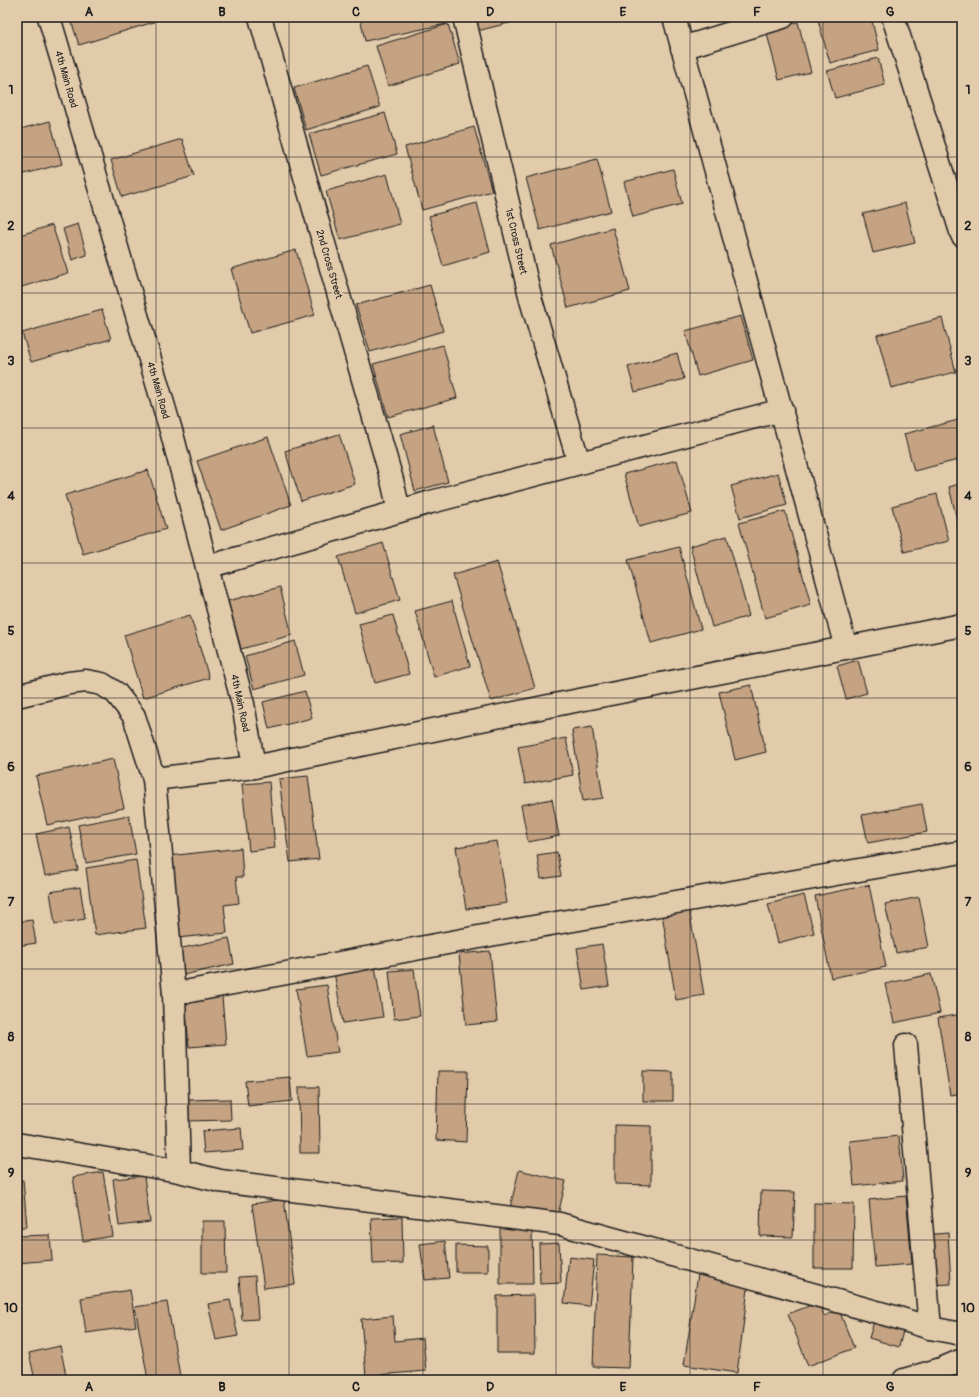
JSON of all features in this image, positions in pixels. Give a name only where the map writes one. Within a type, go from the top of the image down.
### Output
[{"type":"street","name":"4th Main Road","points":[[49,17],[172,434],[243,704],[254,767]]},
{"type":"street","name":"2nd Cross Street","points":[[260,17],[392,480],[399,511]]},
{"type":"street","name":"1st Cross Street","points":[[464,17],[531,300],[579,463]]},
{"type":"street","points":[[674,17],[846,648]]},
{"type":"street","points":[[682,48],[783,17]]},
{"type":"street","points":[[893,17],[962,235]]},
{"type":"street","points":[[207,567],[399,511],[782,410]]},
{"type":"street","points":[[154,779],[254,767],[536,709],[962,625]]},
{"type":"street","points":[[17,696],[69,683],[86,681],[102,684],[116,693],[134,716],[154,779],[174,994],[179,1170]]},
{"type":"street","points":[[174,994],[530,928],[962,852]]},
{"type":"street","points":[[906,1045],[930,1328]]},
{"type":"street","points":[[17,1144],[179,1170],[220,1181],[560,1224],[930,1328],[962,1334]]},
{"type":"street","points":[[904,1380],[941,1369],[962,1360]]},
{"type":"building","points":[[70,17],[152,17],[154,22],[79,45]]},
{"type":"building","points":[[360,17],[445,17],[446,24],[365,41]]},
{"type":"building","points":[[474,17],[533,17],[477,31]]},
{"type":"building","points":[[832,17],[871,17],[879,50],[830,63],[818,20]]},
{"type":"building","points":[[798,22],[811,72],[779,80],[766,30]]},
{"type":"building","points":[[448,24],[460,64],[388,86],[376,46]]},
{"type":"building","points":[[878,58],[885,85],[835,98],[827,71]]},
{"type":"building","points":[[367,66],[380,107],[306,130],[294,88]]},
{"type":"building","points":[[385,113],[397,154],[321,175],[309,134]]},
{"type":"building","points":[[50,121],[62,164],[17,176],[17,130]]},
{"type":"building","points":[[474,127],[492,191],[422,210],[405,147]]},
{"type":"building","points":[[182,139],[194,176],[122,197],[111,160]]},
{"type":"building","points":[[597,159],[611,211],[540,230],[526,178]]},
{"type":"building","points":[[673,169],[682,204],[633,217],[624,182]]},
{"type":"building","points":[[387,174],[400,224],[340,240],[326,191]]},
{"type":"building","points":[[477,203],[490,252],[443,266],[429,216]]},
{"type":"building","points":[[905,203],[915,243],[873,253],[863,214]]},
{"type":"building","points":[[78,224],[87,255],[72,260],[63,229]]},
{"type":"building","points":[[52,225],[68,273],[18,288],[17,236]]},
{"type":"building","points":[[613,228],[630,291],[568,308],[551,245]]},
{"type":"building","points":[[296,250],[315,315],[250,333],[231,269]]},
{"type":"building","points":[[430,285],[443,331],[370,352],[356,305]]},
{"type":"building","points":[[102,310],[111,339],[31,362],[22,333]]},
{"type":"building","points":[[741,316],[753,360],[698,376],[685,331]]},
{"type":"building","points":[[942,318],[956,372],[891,388],[877,335]]},
{"type":"building","points":[[443,345],[457,398],[388,417],[373,364]]},
{"type":"building","points":[[677,353],[684,379],[635,392],[628,367]]},
{"type":"building","points":[[962,419],[962,459],[914,471],[904,434]]},
{"type":"building","points":[[433,425],[448,482],[415,491],[400,434]]},
{"type":"building","points":[[339,434],[355,484],[301,501],[285,451]]},
{"type":"building","points":[[268,437],[291,505],[221,530],[197,461]]},
{"type":"building","points":[[677,460],[692,513],[639,527],[624,474]]},
{"type":"building","points":[[148,470],[166,529],[83,554],[65,495]]},
{"type":"building","points":[[778,473],[787,505],[740,518],[731,486]]},
{"type":"building","points":[[962,483],[962,527],[959,528],[949,487]]},
{"type":"building","points":[[937,494],[949,541],[904,552],[892,506]]},
{"type":"building","points":[[785,511],[811,605],[765,618],[739,523]]},
{"type":"building","points":[[727,536],[749,616],[712,627],[690,546]]},
{"type":"building","points":[[383,543],[400,600],[355,613],[338,557]]},
{"type":"building","points":[[679,547],[701,629],[651,643],[628,560]]},
{"type":"building","points":[[497,562],[535,688],[491,701],[453,575]]},
{"type":"building","points":[[280,587],[292,635],[241,649],[228,601]]},
{"type":"building","points":[[452,601],[470,666],[434,677],[415,611]]},
{"type":"building","points":[[190,615],[209,678],[143,698],[124,635]]},
{"type":"building","points":[[393,615],[409,674],[375,683],[359,624]]},
{"type":"building","points":[[295,641],[304,675],[254,689],[245,656]]},
{"type":"building","points":[[858,660],[867,693],[846,699],[837,666]]},
{"type":"building","points":[[751,685],[766,752],[735,760],[719,692]]},
{"type":"building","points":[[305,691],[312,718],[269,729],[263,702]]},
{"type":"building","points":[[592,727],[603,798],[583,801],[572,730]]},
{"type":"building","points":[[566,738],[573,775],[525,784],[518,747]]},
{"type":"building","points":[[113,759],[124,808],[47,825],[36,776]]},
{"type":"building","points":[[308,776],[319,859],[290,862],[279,779]]},
{"type":"building","points":[[269,782],[275,848],[249,851],[242,784]]},
{"type":"building","points":[[552,799],[559,836],[528,842],[521,805]]},
{"type":"building","points":[[922,804],[927,832],[868,843],[862,815]]},
{"type":"building","points":[[129,815],[136,854],[86,863],[78,825]]},
{"type":"building","points":[[69,827],[78,870],[45,876],[36,834]]},
{"type":"building","points":[[497,841],[507,903],[466,909],[456,847]]},
{"type":"building","points":[[241,848],[243,877],[236,877],[239,903],[224,905],[227,933],[177,938],[168,856]]},
{"type":"building","points":[[557,852],[561,876],[541,879],[537,855]]},
{"type":"building","points":[[136,860],[146,928],[95,935],[86,868]]},
{"type":"building","points":[[869,885],[886,967],[831,978],[815,896]]},
{"type":"building","points":[[80,887],[85,919],[55,924],[50,892]]},
{"type":"building","points":[[804,895],[814,933],[778,943],[768,904]]},
{"type":"building","points":[[919,897],[929,947],[896,953],[885,904]]},
{"type":"building","points":[[689,909],[704,995],[676,1000],[662,914]]},
{"type":"building","points":[[32,920],[36,943],[17,946],[17,922]]},
{"type":"building","points":[[229,938],[234,964],[183,975],[178,949]]},
{"type":"building","points":[[602,944],[609,986],[584,990],[577,948]]},
{"type":"building","points":[[490,951],[497,1022],[466,1025],[459,954]]},
{"type":"building","points":[[375,966],[383,1017],[343,1023],[334,972]]},
{"type":"building","points":[[414,969],[420,1016],[394,1019],[389,971]]},
{"type":"building","points":[[931,974],[940,1013],[894,1023],[885,984]]},
{"type":"building","points":[[327,985],[338,1052],[307,1056],[296,989]]},
{"type":"building","points":[[222,997],[226,1044],[189,1047],[185,1000]]},
{"type":"building","points":[[962,1014],[962,1093],[950,1095],[938,1018]]},
{"type":"building","points":[[438,1071],[468,1071],[466,1142],[436,1140]]},
{"type":"building","points":[[643,1071],[673,1072],[673,1101],[643,1101]]},
{"type":"building","points":[[290,1077],[292,1101],[248,1106],[245,1081]]},
{"type":"building","points":[[299,1087],[319,1087],[320,1153],[300,1153]]},
{"type":"building","points":[[230,1099],[231,1120],[185,1121],[185,1100]]},
{"type":"building","points":[[615,1125],[651,1126],[651,1185],[615,1184]]},
{"type":"building","points":[[241,1128],[243,1150],[204,1153],[202,1131]]},
{"type":"building","points":[[899,1136],[903,1181],[854,1186],[850,1141]]},
{"type":"building","points":[[519,1170],[566,1181],[557,1219],[510,1208]]},
{"type":"building","points":[[103,1172],[113,1236],[83,1241],[73,1177]]},
{"type":"building","points":[[144,1176],[150,1222],[119,1226],[113,1179]]},
{"type":"building","points":[[17,1180],[23,1180],[27,1227],[17,1227]]},
{"type":"building","points":[[761,1191],[795,1192],[793,1237],[760,1236]]},
{"type":"building","points":[[906,1196],[912,1264],[875,1267],[869,1200]]},
{"type":"building","points":[[284,1199],[295,1284],[264,1288],[252,1204]]},
{"type":"building","points":[[814,1203],[854,1204],[853,1268],[814,1268]]},
{"type":"building","points":[[402,1217],[403,1263],[373,1264],[371,1218]]},
{"type":"building","points":[[202,1221],[225,1221],[226,1273],[202,1273]]},
{"type":"building","points":[[500,1225],[532,1225],[533,1284],[500,1284]]},
{"type":"building","points":[[948,1233],[951,1284],[928,1285],[924,1235]]},
{"type":"building","points":[[50,1235],[52,1260],[17,1263],[17,1236]]},
{"type":"building","points":[[445,1241],[449,1278],[425,1280],[420,1244]]},
{"type":"building","points":[[559,1243],[561,1283],[540,1284],[539,1244]]},
{"type":"building","points":[[456,1245],[488,1246],[488,1272],[456,1272]]},
{"type":"building","points":[[597,1255],[633,1257],[629,1368],[593,1367]]},
{"type":"building","points":[[569,1257],[594,1260],[589,1306],[564,1303]]},
{"type":"building","points":[[698,1274],[749,1281],[737,1373],[684,1365]]},
{"type":"building","points":[[255,1276],[258,1319],[242,1320],[239,1277]]},
{"type":"building","points":[[130,1290],[136,1326],[86,1333],[81,1298]]},
{"type":"building","points":[[534,1295],[535,1353],[497,1353],[497,1296]]},
{"type":"building","points":[[230,1300],[238,1336],[216,1340],[208,1304]]},
{"type":"building","points":[[167,1302],[180,1376],[148,1380],[135,1307]]},
{"type":"building","points":[[819,1302],[824,1316],[839,1310],[854,1348],[808,1366],[788,1314]]},
{"type":"building","points":[[393,1316],[395,1341],[423,1338],[426,1371],[366,1376],[361,1319]]},
{"type":"building","points":[[875,1318],[904,1327],[899,1347],[869,1338]]},
{"type":"building","points":[[60,1346],[67,1380],[35,1380],[29,1353]]}]
